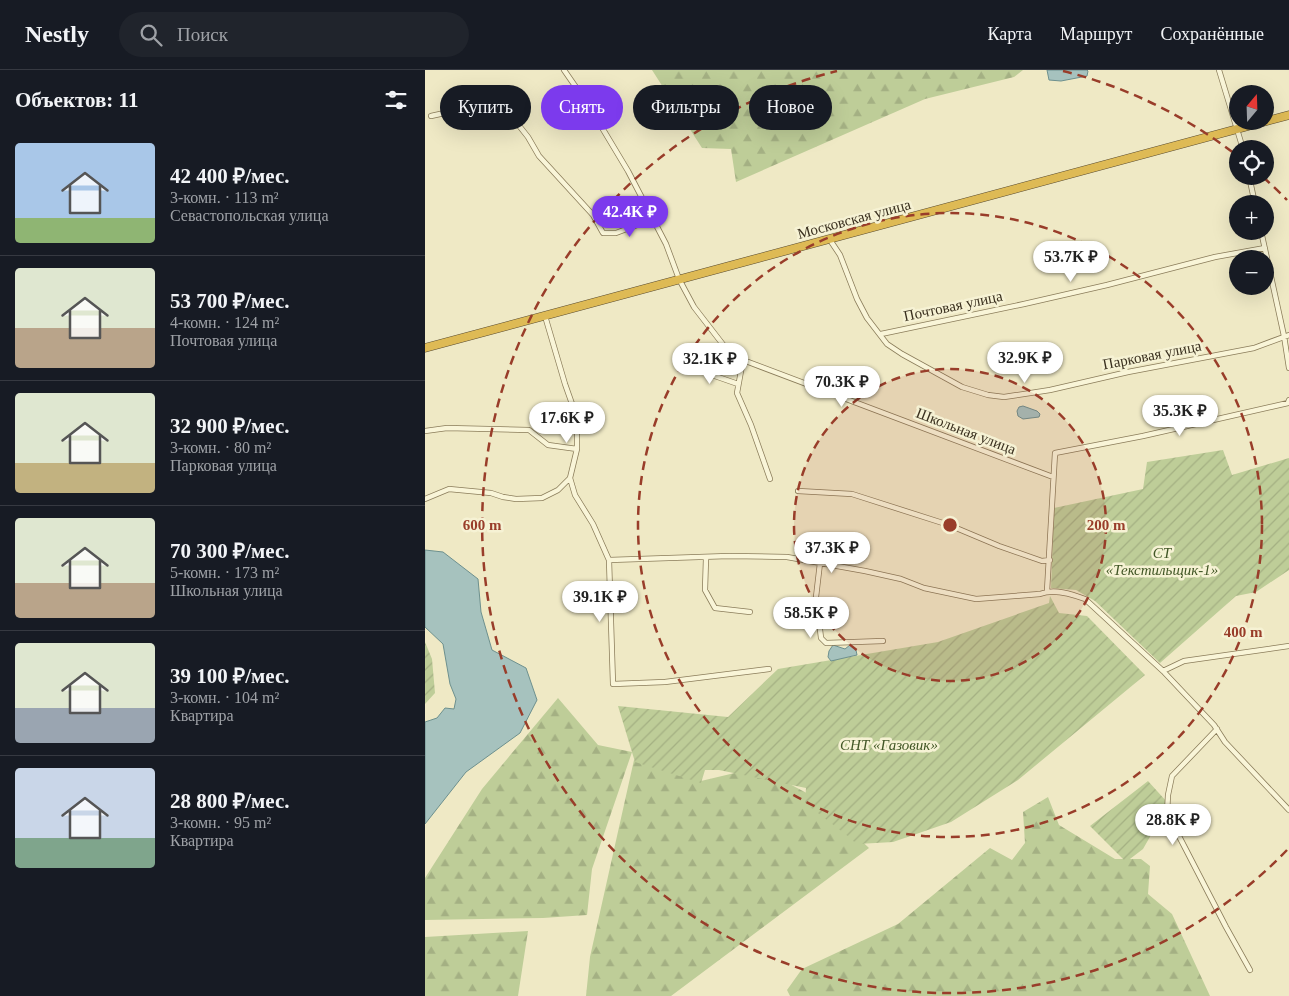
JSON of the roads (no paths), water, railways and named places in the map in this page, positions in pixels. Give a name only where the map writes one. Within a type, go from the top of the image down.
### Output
[{"type":"highway","name":"Московская улица","points":[[1274,119],[1289,115]]},
{"type":"highway","name":"Московская улица","points":[[425,348],[1234,130]]},
{"type":"street","name":"Школьная улица","points":[[564,70],[589,106],[628,171],[666,244],[679,279],[694,307],[728,351],[743,360],[1053,477]]},
{"type":"street","points":[[1219,70],[1229,101]]},
{"type":"street","points":[[431,116],[494,102],[509,113],[545,163],[593,215],[603,234],[616,233],[653,219]]},
{"type":"street","name":"Парковая улица","points":[[830,240],[840,255],[857,299],[867,318],[887,344],[962,387],[988,395],[1004,397],[1051,390],[1128,372],[1254,348],[1287,336]]},
{"type":"street","points":[[1263,240],[1287,336],[1289,368]]},
{"type":"street","name":"Почтовая улица","points":[[881,334],[1061,296],[1215,257],[1265,248]]},
{"type":"street","points":[[545,316],[577,418],[577,449],[570,478],[575,495],[593,524],[609,560],[613,684],[665,682],[769,668]]},
{"type":"street","points":[[743,360],[737,393],[751,425],[770,479]]},
{"type":"street","points":[[689,368],[739,384]]},
{"type":"street","points":[[1047,591],[1055,453],[1143,436],[1288,403],[1289,400]]},
{"type":"street","points":[[425,431],[447,428],[529,430],[548,445],[577,449]]},
{"type":"street","points":[[425,499],[449,489],[491,493],[516,499],[543,498],[558,490],[570,478]]},
{"type":"street","points":[[798,491],[852,494],[949,525],[999,546],[1042,561],[1049,560]]},
{"type":"street","points":[[609,560],[729,556],[787,557],[865,570],[901,579],[924,588],[976,599],[1040,594],[1047,591],[1085,598],[1163,671],[1217,729],[1225,742],[1289,810]]},
{"type":"street","points":[[706,558],[705,590],[715,608],[750,612]]},
{"type":"street","points":[[820,563],[814,614],[819,621],[821,638],[826,643],[883,642]]},
{"type":"street","points":[[1163,671],[1184,661],[1289,646]]},
{"type":"street","points":[[1217,729],[1173,776],[1168,795],[1167,814],[1250,970]]},
{"type":"water","points":[[1047,70],[1088,71],[1087,76],[1061,81],[1049,80]]},
{"type":"water","points":[[1023,406],[1037,411],[1040,414],[1039,417],[1023,419],[1018,416],[1017,411],[1019,407]]},
{"type":"water","points":[[425,550],[443,552],[478,579],[481,612],[492,650],[526,668],[537,700],[520,733],[466,772],[425,824],[425,722],[437,718],[445,708],[454,709],[456,699],[450,684],[443,644],[425,627]]},
{"type":"water","points":[[833,645],[845,649],[850,645],[856,650],[857,655],[831,661],[828,657]]},
{"type":"park label","name":"СТ «Текстильщик-1»","points":[[1162,562]]},
{"type":"park label","name":"СНТ «Газовик»","points":[[889,745]]}]
